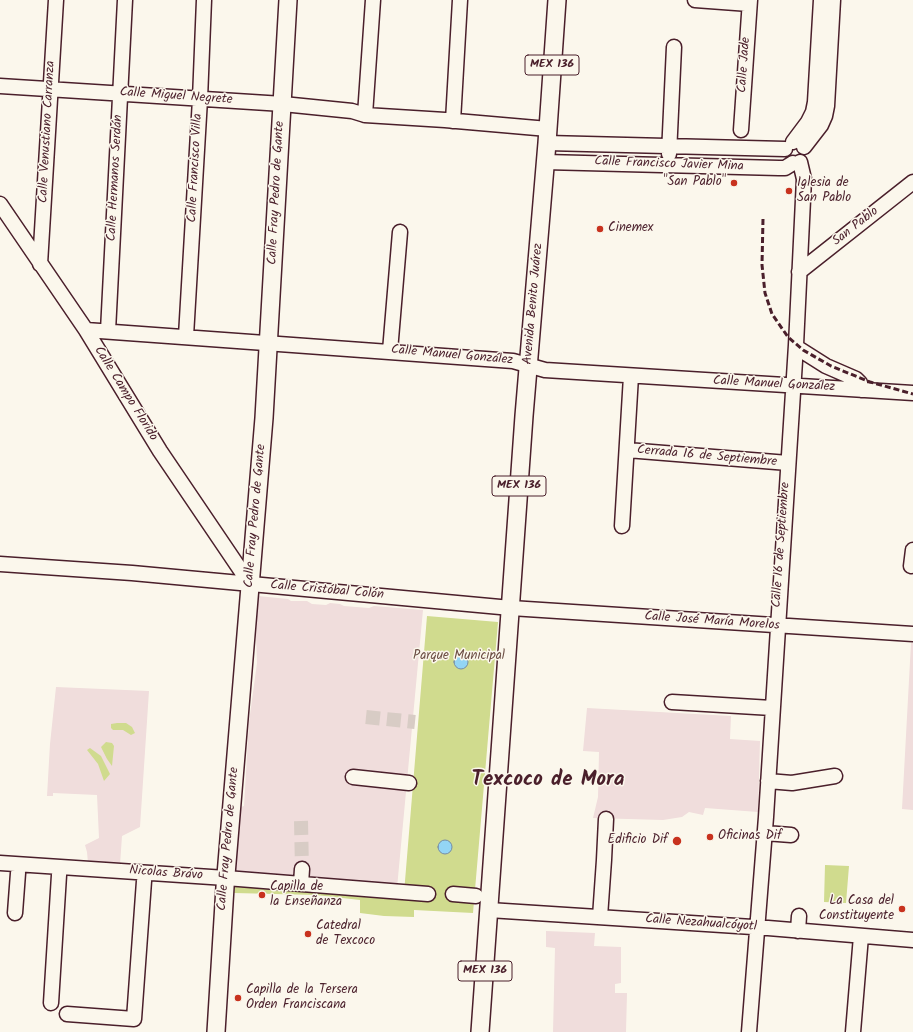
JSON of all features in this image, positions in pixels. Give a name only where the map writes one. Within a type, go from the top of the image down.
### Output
[{"type":"main road","name":"Calle Fray Pedro de Gante","points":[[216,1032],[225,882],[264,418],[288,0]]},
{"type":"main road","name":"Avenida Benito Juárez","points":[[511,608],[528,364],[557,0]]},
{"type":"main road","name":"MEX 136","points":[[480,1032],[511,608]]},
{"type":"street","name":"Calle Venustiano Carranza","points":[[40,264],[56,0]]},
{"type":"street","name":"Calle Hermanos Serdán","points":[[108,331],[125,0]]},
{"type":"street","name":"Calle Francisco Villa","points":[[186,336],[200,99],[204,0]]},
{"type":"street","points":[[361,111],[372,0]]},
{"type":"street","points":[[453,117],[460,0]]},
{"type":"street","points":[[695,0],[750,2]]},
{"type":"street","points":[[794,146],[813,112],[815,102],[821,0]]},
{"type":"street","points":[[794,146],[806,156],[796,163],[786,160],[784,156],[794,146],[821,125],[825,116],[827,106],[834,0]]},
{"type":"street","name":"Calle Jade","points":[[741,130],[750,2]]},
{"type":"street","points":[[668,165],[674,47]]},
{"type":"street","name":"Calle Miguel Negrete","points":[[0,86],[283,104],[453,117],[547,131]]},
{"type":"street","name":"Calle Francisco Javier Mina","points":[[547,131],[586,144],[747,148],[794,146]]},
{"type":"street","points":[[585,163],[586,144]]},
{"type":"street","points":[[746,167],[747,148]]},
{"type":"street","name":"Calle Francisco Javier Mina","points":[[545,162],[785,168],[796,163]]},
{"type":"street","name":"Calle 16 de Septiembre","points":[[749,1032],[765,834],[777,626],[796,347],[798,272],[804,180],[796,163]]},
{"type":"street","name":"San Pablo","points":[[798,272],[913,182]]},
{"type":"street","name":"Calle Campo Florido","points":[[0,204],[86,330],[160,451],[250,584]]},
{"type":"street","points":[[390,351],[400,232]]},
{"type":"street","name":"Calle Manuel González","points":[[86,330],[513,360],[546,370],[913,393]]},
{"type":"street","points":[[796,347],[826,366],[856,378],[860,383],[861,390]]},
{"type":"street","points":[[622,526],[632,376]]},
{"type":"street","name":"Cerrada 16 de Septiembre","points":[[627,450],[788,463]]},
{"type":"street","points":[[911,566],[913,550]]},
{"type":"street","name":"Calle Cristóbal Colón","points":[[0,564],[132,573],[511,608]]},
{"type":"street","name":"Calle José María Morelos","points":[[511,608],[913,634]]},
{"type":"street","points":[[672,702],[772,708]]},
{"type":"street","points":[[768,781],[792,783],[834,776]]},
{"type":"street","points":[[353,777],[409,783]]},
{"type":"street","points":[[600,917],[606,819]]},
{"type":"street","points":[[765,834],[791,835]]},
{"type":"street","name":"Nicolas Brávo","points":[[0,863],[225,882]]},
{"type":"street","points":[[301,884],[302,869]]},
{"type":"street","name":"Nicolas Brávo","points":[[0,872],[144,881],[301,884],[428,894]]},
{"type":"street","points":[[15,913],[18,873]]},
{"type":"street","points":[[51,1003],[59,875]]},
{"type":"street","points":[[67,1014],[134,1019],[144,881]]},
{"type":"street","points":[[453,894],[476,896]]},
{"type":"street","name":"Calle Nezahualcóyotl","points":[[489,910],[913,940]]},
{"type":"street","points":[[798,931],[799,916]]},
{"type":"street","points":[[853,1032],[861,936]]},
{"type":"shaded area","points":[[258,596],[288,599],[291,601],[307,601],[312,604],[326,605],[330,603],[369,608],[374,606],[423,610],[397,888],[235,874],[241,807],[244,806],[249,722],[257,663],[256,636]]},
{"type":"shaded area","points":[[911,643],[913,643],[913,810],[902,809]]},
{"type":"shaded area","points":[[56,687],[149,691],[140,827],[122,836],[120,865],[88,863],[85,845],[99,838],[97,795],[53,793],[53,796],[47,796],[50,744]]},
{"type":"shaded area","points":[[587,708],[731,716],[730,739],[760,741],[758,812],[705,808],[703,815],[689,812],[682,817],[663,820],[593,818],[598,797],[599,752],[583,751]]},
{"type":"shaded area","points":[[546,931],[595,933],[594,946],[621,947],[621,983],[615,984],[615,993],[627,993],[626,1032],[553,1032],[555,948],[546,947]]},
{"type":"green space","name":"Parque Municipal","points":[[427,616],[498,622],[473,913],[414,910],[414,917],[384,916],[360,913],[360,900],[316,895],[234,893],[235,887],[404,893]]},
{"type":"green space","points":[[126,723],[132,727],[135,733],[131,735],[123,730],[113,730],[111,728],[111,724]]},
{"type":"green space","points":[[106,742],[112,743],[114,746],[112,766],[101,747]]},
{"type":"green space","points":[[90,748],[101,756],[110,774],[104,781],[98,764],[87,750]]},
{"type":"green space","points":[[825,865],[849,866],[846,903],[824,902]]},
{"type":"water","points":[[458,655],[464,655],[468,659],[468,665],[464,669],[458,669],[454,665],[454,659]]},
{"type":"water","points":[[442,840],[448,840],[452,844],[452,850],[448,854],[442,854],[438,850],[438,844]]},
{"type":"tunnel","points":[[366,717],[415,722]]},
{"type":"tunnel","points":[[301,821],[302,869]]},
{"type":"railway","points":[[763,219],[762,265],[765,293],[772,314],[788,337],[803,350],[831,366],[870,382],[913,394]]},
{"type":"place","name":"\"San Pablo\"","points":[[734,183]]},
{"type":"place","name":"Iglesia de San Pablo","points":[[789,191]]},
{"type":"place","name":"Cinemex","points":[[600,229]]},
{"type":"place","name":"Oficinas Dif","points":[[710,837]]},
{"type":"place","name":"Edificio Dif","points":[[677,841]]},
{"type":"place","name":"Capilla de la Enseñanza","points":[[262,895]]},
{"type":"place","name":"La Casa del Constituyente","points":[[902,909]]},
{"type":"place","name":"Catedral de Texcoco","points":[[308,934]]},
{"type":"place","name":"Capilla de la Tersera Orden Franciscana","points":[[238,998]]},
{"type":"district","name":"Texcoco de Mora","points":[[548,781]]}]
